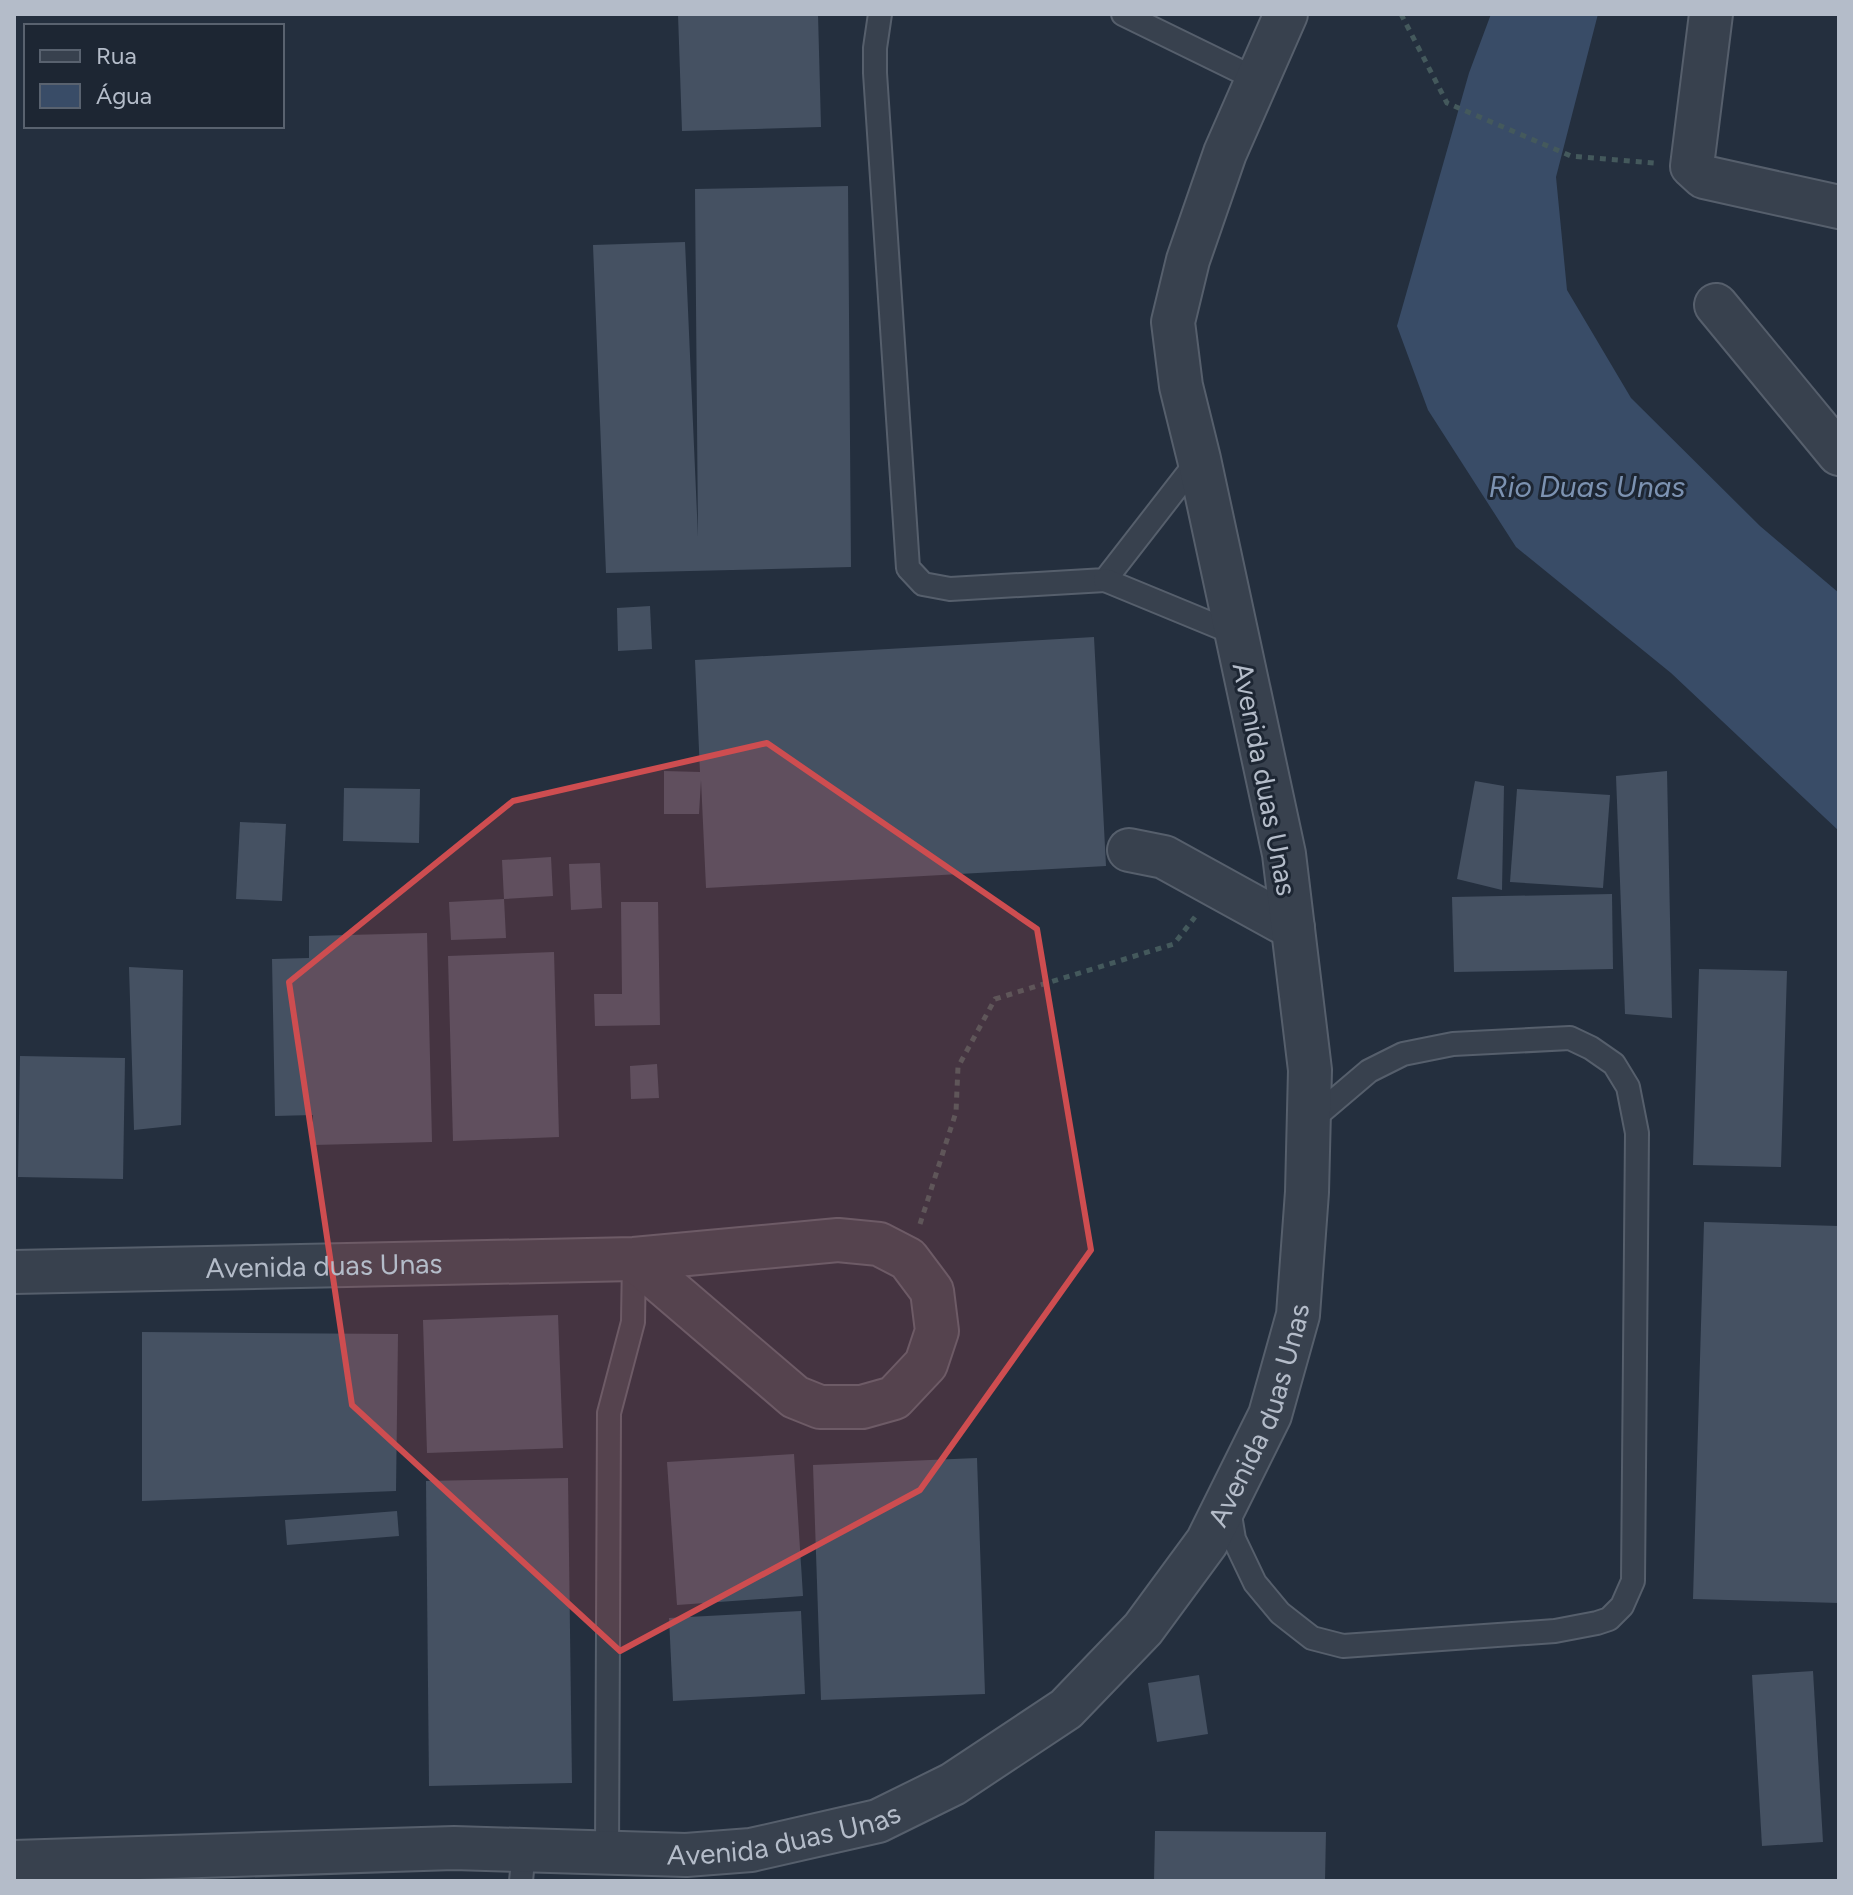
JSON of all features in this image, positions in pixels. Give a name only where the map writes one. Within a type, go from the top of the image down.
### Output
[{"type":"street","name":"Avenida duas Unas","points":[[14,1862],[454,1848],[522,1866],[607,1852],[686,1855],[751,1850],[878,1821],[953,1784],[1066,1709],[1143,1629],[1207,1542],[1270,1415],[1298,1315],[1310,1070],[1284,854],[1181,386],[1173,322],[1188,260],[1220,166],[1286,14]]},
{"type":"street","points":[[1711,14],[1692,166],[1704,177],[1839,207]]},
{"type":"street","points":[[1716,305],[1839,454]]},
{"type":"street","points":[[1129,850],[1164,857],[1293,928]]},
{"type":"street","name":"Avenida duas Unas","points":[[14,1272],[634,1259],[838,1240],[879,1244],[908,1259]]},
{"type":"street","points":[[634,1259],[795,1397],[820,1407],[862,1407],[894,1398],[926,1364],[937,1331],[932,1291],[908,1259]]},
{"type":"lane","points":[[880,14],[875,73],[908,568],[923,584],[950,589],[1105,580],[1236,634]]},
{"type":"lane","points":[[1123,14],[1256,79]]},
{"type":"lane","points":[[1105,580],[1199,459]]},
{"type":"lane","points":[[1228,1500],[1234,1539],[1255,1583],[1280,1613],[1312,1638],[1343,1646],[1555,1631],[1597,1623],[1609,1619],[1622,1606],[1633,1581],[1637,1133],[1628,1087],[1614,1064],[1570,1038],[1453,1044],[1403,1054],[1369,1071],[1309,1122]]},
{"type":"lane","points":[[607,1852],[609,1413],[633,1322],[634,1259]]},
{"type":"path","points":[[1401,14],[1447,103],[1571,156],[1692,166]]},
{"type":"path","points":[[908,1259],[956,1112],[958,1067],[995,999],[1174,944],[1220,886]]},
{"type":"highlighted area","points":[[767,743],[1037,929],[1091,1250],[920,1490],[620,1651],[352,1405],[289,982],[513,801]]},
{"type":"water","name":"Rio Duas Unas","points":[[1491,14],[1598,14],[1556,177],[1567,290],[1631,398],[1760,526],[1839,593],[1839,831],[1671,673],[1516,547],[1428,410],[1397,326],[1469,73]]},
{"type":"building","points":[[678,14],[818,14],[821,127],[682,131]]},
{"type":"building","points":[[848,186],[851,567],[606,573],[593,245],[685,242],[698,537],[695,189]]},
{"type":"building","points":[[650,606],[652,649],[618,651],[617,608]]},
{"type":"building","points":[[1094,637],[1106,866],[706,888],[701,780],[699,814],[664,814],[664,771],[700,772],[695,660]]},
{"type":"building","points":[[1667,771],[1672,1018],[1625,1014],[1616,776]]},
{"type":"building","points":[[1475,781],[1504,786],[1502,890],[1457,879]]},
{"type":"building","points":[[344,788],[420,789],[419,843],[343,841]]},
{"type":"building","points":[[1517,789],[1610,795],[1603,888],[1510,882]]},
{"type":"building","points":[[240,822],[286,824],[282,901],[236,899]]},
{"type":"building","points":[[551,857],[553,896],[504,899],[502,860]]},
{"type":"building","points":[[600,863],[602,908],[571,910],[569,864]]},
{"type":"building","points":[[1612,894],[1613,969],[1454,972],[1452,897]]},
{"type":"building","points":[[504,899],[506,938],[451,940],[449,902]]},
{"type":"building","points":[[621,902],[658,902],[660,1025],[595,1026],[594,994],[622,994]]},
{"type":"building","points":[[427,933],[432,1142],[313,1145],[313,1115],[275,1116],[272,959],[309,958],[309,936]]},
{"type":"building","points":[[554,952],[559,1137],[453,1141],[448,956]]},
{"type":"building","points":[[129,967],[183,970],[181,1125],[134,1130]]},
{"type":"building","points":[[1699,969],[1787,971],[1781,1167],[1693,1165]]},
{"type":"building","points":[[20,1056],[125,1058],[123,1179],[18,1177]]},
{"type":"building","points":[[657,1064],[659,1098],[631,1099],[630,1066]]},
{"type":"building","points":[[1704,1222],[1839,1226],[1839,1603],[1693,1599]]},
{"type":"building","points":[[558,1315],[563,1448],[427,1453],[423,1320]]},
{"type":"building","points":[[142,1332],[398,1334],[396,1491],[142,1501]]},
{"type":"building","points":[[794,1454],[803,1596],[677,1605],[667,1462]]},
{"type":"building","points":[[977,1458],[985,1694],[821,1700],[813,1465]]},
{"type":"building","points":[[568,1478],[572,1783],[429,1786],[426,1481]]},
{"type":"building","points":[[397,1511],[399,1536],[287,1545],[285,1520]]},
{"type":"building","points":[[801,1611],[805,1694],[673,1701],[669,1618]]},
{"type":"building","points":[[1813,1671],[1823,1842],[1762,1846],[1752,1675]]},
{"type":"building","points":[[1199,1675],[1208,1734],[1157,1742],[1148,1683]]},
{"type":"building","points":[[1155,1831],[1326,1832],[1325,1881],[1154,1881]]}]
